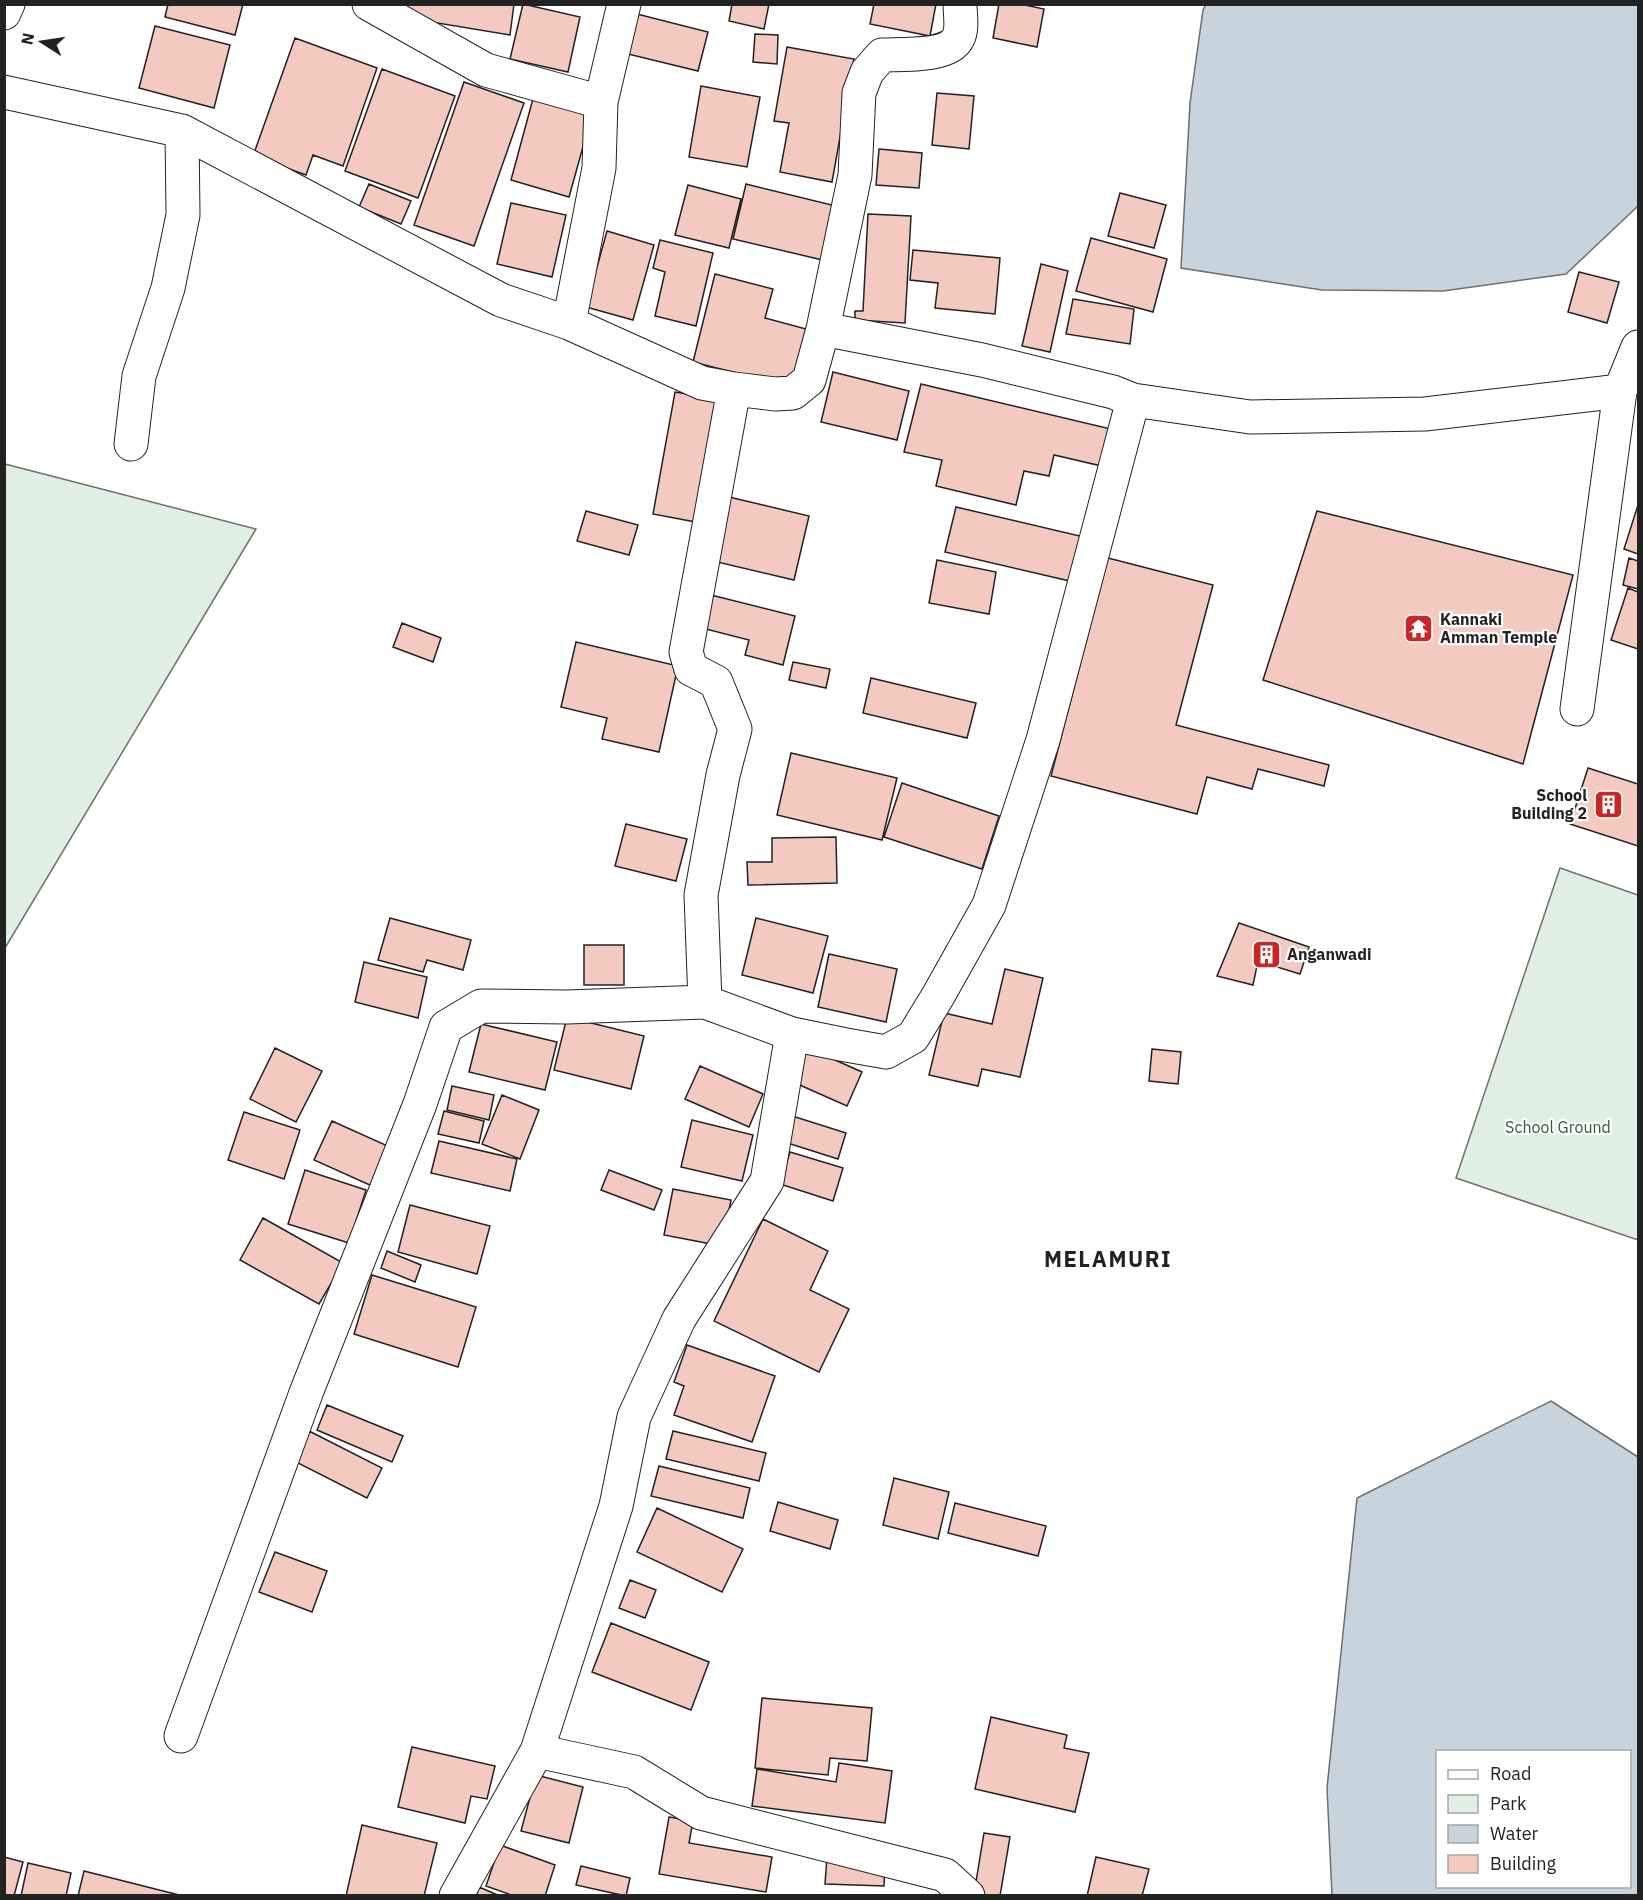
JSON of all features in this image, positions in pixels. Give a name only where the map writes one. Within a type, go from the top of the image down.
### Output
[{"type":"street","points":[[4,12],[8,4]]},
{"type":"street","points":[[369,4],[486,70],[601,102]]},
{"type":"street","points":[[569,323],[599,168],[601,102],[624,4]]},
{"type":"street","points":[[4,92],[183,131],[501,300],[569,323],[702,382],[734,390],[775,394],[793,393],[808,380],[824,329],[855,175],[859,93],[867,72],[882,55],[940,51],[954,45],[960,36],[960,4]]},
{"type":"street","points":[[131,444],[139,376],[168,288],[183,214],[183,131]]},
{"type":"street","points":[[824,329],[981,360],[1113,392],[1133,399],[1250,417],[1425,414],[1620,392]]},
{"type":"street","points":[[1577,710],[1620,392],[1638,347]]},
{"type":"street","points":[[705,1002],[700,895],[723,775],[735,729],[716,682],[691,669],[686,652],[734,390]]},
{"type":"street","points":[[181,1736],[306,1393],[420,1104],[446,1028],[481,1006],[567,1007],[705,1002],[792,1034],[886,1052],[912,1037],[989,905],[1043,740],[1133,399]]},
{"type":"street","points":[[456,1896],[537,1751],[616,1506],[634,1417],[679,1319],[767,1181],[792,1034]]},
{"type":"street","points":[[537,1751],[634,1772],[701,1813],[952,1889]]},
{"type":"green space","points":[[4,464],[256,529],[5,948]]},
{"type":"green space","name":"School Ground","points":[[1560,868],[1638,895],[1638,1240],[1456,1178]]},
{"type":"water","points":[[1206,4],[1638,5],[1638,206],[1566,274],[1443,291],[1322,290],[1181,268],[1190,103],[1203,10]]},
{"type":"water","points":[[1551,1401],[1638,1457],[1638,1895],[1332,1895],[1327,1788],[1357,1498]]},
{"type":"building","points":[[168,4],[243,4],[235,35],[165,17]]},
{"type":"building","points":[[385,4],[514,4],[510,35],[383,14]]},
{"type":"building","points":[[523,4],[580,17],[568,72],[510,59]]},
{"type":"building","points":[[732,4],[769,4],[764,29],[729,21]]},
{"type":"building","points":[[874,4],[936,4],[930,36],[870,24]]},
{"type":"building","points":[[999,4],[1020,4],[1044,9],[1037,47],[993,38]]},
{"type":"building","points":[[637,14],[708,32],[698,71],[628,54]]},
{"type":"building","points":[[155,26],[230,45],[214,108],[139,88]]},
{"type":"building","points":[[755,34],[778,35],[777,64],[753,62]]},
{"type":"building","points":[[295,38],[377,68],[343,166],[313,155],[306,175],[253,156]]},
{"type":"building","points":[[787,47],[854,59],[832,182],[780,172],[789,123],[774,121]]},
{"type":"building","points":[[382,69],[455,96],[418,198],[345,171]]},
{"type":"building","points":[[464,82],[524,103],[474,246],[414,225]]},
{"type":"building","points":[[701,86],[760,97],[747,167],[689,157]]},
{"type":"building","points":[[937,93],[974,96],[969,149],[932,145]]},
{"type":"building","points":[[534,95],[593,111],[569,197],[511,180]]},
{"type":"building","points":[[879,149],[922,153],[919,188],[876,185]]},
{"type":"building","points":[[369,184],[411,201],[401,224],[359,207]]},
{"type":"building","points":[[746,184],[840,207],[827,261],[733,239]]},
{"type":"building","points":[[688,185],[741,199],[729,248],[675,235]]},
{"type":"building","points":[[1120,193],[1166,205],[1154,248],[1108,236]]},
{"type":"building","points":[[511,203],[566,215],[552,277],[497,264]]},
{"type":"building","points":[[868,214],[911,216],[905,323],[855,320],[855,311],[863,311]]},
{"type":"building","points":[[607,231],[654,245],[633,320],[586,307]]},
{"type":"building","points":[[1091,238],[1167,259],[1153,312],[1076,291]]},
{"type":"building","points":[[660,240],[713,253],[696,326],[655,316],[665,272],[653,268]]},
{"type":"building","points":[[913,250],[1000,258],[995,314],[935,308],[938,283],[910,280]]},
{"type":"building","points":[[1041,264],[1068,271],[1050,352],[1022,346]]},
{"type":"building","points":[[1579,272],[1619,282],[1607,323],[1568,312]]},
{"type":"building","points":[[715,274],[773,289],[765,318],[806,329],[791,387],[693,362]]},
{"type":"building","points":[[1073,299],[1134,309],[1130,344],[1066,334]]},
{"type":"building","points":[[833,372],[909,391],[897,440],[821,422]]},
{"type":"building","points":[[921,384],[1115,430],[1106,467],[1054,455],[1049,476],[1024,471],[1016,505],[936,486],[942,460],[904,452]]},
{"type":"building","points":[[675,392],[724,400],[701,523],[653,514]]},
{"type":"building","points":[[729,497],[809,516],[794,580],[713,561]]},
{"type":"building","points":[[1638,505],[1638,554],[1624,549]]},
{"type":"building","points":[[956,507],[1084,537],[1074,582],[945,552]]},
{"type":"building","points":[[586,511],[638,525],[629,555],[577,541]]},
{"type":"building","name":"Kannaki Amman Temple","points":[[1317,511],[1573,575],[1523,764],[1263,680]]},
{"type":"building","points":[[1108,558],[1213,585],[1176,725],[1329,765],[1324,786],[1258,769],[1252,789],[1207,777],[1197,814],[1051,776]]},
{"type":"building","points":[[1629,558],[1638,561],[1638,589],[1623,585]]},
{"type":"building","points":[[937,560],[996,572],[989,614],[929,603]]},
{"type":"building","points":[[1628,588],[1638,592],[1638,649],[1611,640]]},
{"type":"building","points":[[707,594],[795,616],[783,665],[745,655],[749,640],[698,627]]},
{"type":"building","points":[[402,623],[441,638],[433,662],[393,647]]},
{"type":"building","points":[[576,642],[678,666],[659,752],[602,739],[607,718],[561,707]]},
{"type":"building","points":[[793,662],[830,669],[826,688],[789,680]]},
{"type":"building","points":[[871,678],[976,703],[967,738],[863,713]]},
{"type":"building","points":[[791,753],[897,778],[882,840],[777,815]]},
{"type":"building","name":"School Building 2","points":[[1588,768],[1638,784],[1638,846],[1570,824]]},
{"type":"building","points":[[902,783],[999,816],[982,869],[884,837]]},
{"type":"building","points":[[626,824],[687,839],[676,881],[615,866]]},
{"type":"building","points":[[836,837],[837,883],[748,885],[747,862],[772,862],[772,838]]},
{"type":"building","points":[[390,918],[471,940],[463,970],[427,960],[423,972],[378,960]]},
{"type":"building","points":[[756,918],[828,936],[813,993],[742,975]]},
{"type":"building","name":"Anganwadi","points":[[1239,923],[1309,947],[1300,974],[1258,961],[1253,985],[1217,976]]},
{"type":"building","points":[[584,945],[624,945],[624,985],[584,985]]},
{"type":"building","points":[[829,954],[897,969],[886,1022],[818,1007]]},
{"type":"building","points":[[364,962],[427,977],[418,1018],[355,1002]]},
{"type":"building","points":[[1005,969],[1043,978],[1020,1077],[982,1069],[978,1086],[929,1075],[944,1013],[992,1024]]},
{"type":"building","points":[[567,1017],[644,1036],[631,1089],[554,1070]]},
{"type":"building","points":[[481,1024],[557,1042],[545,1090],[469,1072]]},
{"type":"building","points":[[275,1048],[322,1071],[296,1122],[250,1099]]},
{"type":"building","points":[[808,1048],[862,1072],[847,1106],[793,1082]]},
{"type":"building","points":[[1152,1049],[1181,1052],[1178,1084],[1149,1081]]},
{"type":"building","points":[[700,1066],[763,1094],[749,1127],[685,1099]]},
{"type":"building","points":[[452,1086],[494,1095],[489,1120],[447,1110]]},
{"type":"building","points":[[502,1095],[539,1110],[520,1159],[482,1144]]},
{"type":"building","points":[[444,1111],[484,1121],[479,1143],[438,1134]]},
{"type":"building","points":[[244,1112],[300,1130],[284,1179],[228,1160]]},
{"type":"building","points":[[786,1114],[846,1133],[838,1159],[778,1140]]},
{"type":"building","points":[[692,1120],[753,1135],[742,1181],[681,1167]]},
{"type":"building","points":[[332,1121],[390,1147],[372,1186],[314,1160]]},
{"type":"building","points":[[439,1141],[517,1159],[510,1191],[431,1173]]},
{"type":"building","points":[[790,1152],[843,1168],[833,1201],[780,1184]]},
{"type":"building","points":[[305,1170],[366,1190],[349,1243],[288,1224]]},
{"type":"building","points":[[609,1170],[662,1190],[654,1210],[601,1190]]},
{"type":"building","points":[[673,1189],[731,1200],[722,1246],[664,1235]]},
{"type":"building","points":[[410,1205],[490,1226],[477,1274],[398,1252]]},
{"type":"building","points":[[263,1218],[343,1263],[319,1304],[240,1260]]},
{"type":"building","points":[[763,1219],[828,1251],[810,1290],[849,1309],[819,1372],[714,1321]]},
{"type":"building","points":[[387,1251],[421,1265],[415,1282],[381,1268]]},
{"type":"building","points":[[372,1275],[476,1307],[458,1367],[354,1334]]},
{"type":"building","points":[[687,1345],[775,1376],[752,1442],[674,1415],[684,1386],[674,1382]]},
{"type":"building","points":[[327,1405],[403,1436],[392,1462],[317,1430]]},
{"type":"building","points":[[309,1431],[382,1468],[367,1498],[294,1461]]},
{"type":"building","points":[[673,1431],[766,1453],[759,1481],[666,1459]]},
{"type":"building","points":[[659,1466],[750,1488],[743,1518],[651,1496]]},
{"type":"building","points":[[894,1478],[949,1492],[938,1539],[883,1525]]},
{"type":"building","points":[[778,1502],[838,1520],[830,1549],[770,1531]]},
{"type":"building","points":[[955,1503],[1046,1526],[1038,1556],[948,1533]]},
{"type":"building","points":[[657,1508],[743,1549],[722,1592],[637,1552]]},
{"type":"building","points":[[275,1552],[327,1571],[312,1612],[259,1592]]},
{"type":"building","points":[[630,1580],[656,1590],[645,1618],[619,1608]]},
{"type":"building","points":[[611,1623],[709,1662],[691,1710],[592,1672]]},
{"type":"building","points":[[762,1698],[872,1708],[867,1761],[830,1758],[828,1775],[755,1768]]},
{"type":"building","points":[[991,1717],[1067,1735],[1064,1748],[1089,1753],[1075,1812],[975,1789]]},
{"type":"building","points":[[412,1747],[495,1766],[487,1799],[471,1796],[465,1823],[398,1807]]},
{"type":"building","points":[[839,1763],[892,1771],[885,1823],[752,1806],[757,1769],[836,1782]]},
{"type":"building","points":[[536,1775],[583,1787],[569,1843],[521,1831]]},
{"type":"building","points":[[669,1817],[693,1821],[689,1843],[772,1857],[766,1892],[659,1874]]},
{"type":"building","points":[[362,1825],[437,1843],[424,1896],[346,1896]]},
{"type":"building","points":[[984,1833],[1010,1837],[1000,1896],[974,1894]]},
{"type":"building","points":[[500,1845],[555,1865],[545,1896],[514,1896],[486,1886]]},
{"type":"building","points":[[4,1857],[23,1862],[14,1896],[4,1896]]},
{"type":"building","points":[[827,1857],[885,1860],[884,1886],[825,1884]]},
{"type":"building","points":[[1096,1857],[1149,1869],[1142,1896],[1087,1896]]},
{"type":"building","points":[[28,1863],[71,1873],[66,1896],[21,1896]]},
{"type":"building","points":[[581,1866],[630,1878],[626,1896],[576,1885]]},
{"type":"building","points":[[84,1871],[183,1896],[78,1896]]},
{"type":"building","points":[[479,1887],[500,1896],[476,1896]]},
{"type":"place","name":"Kannaki Amman Temple","points":[[1419,628]]},
{"type":"place","name":"School Building 2","points":[[1608,804]]},
{"type":"place","name":"Anganwadi","points":[[1266,954]]},
{"type":"district","name":"MELAMURI","points":[[1108,1259]]}]
